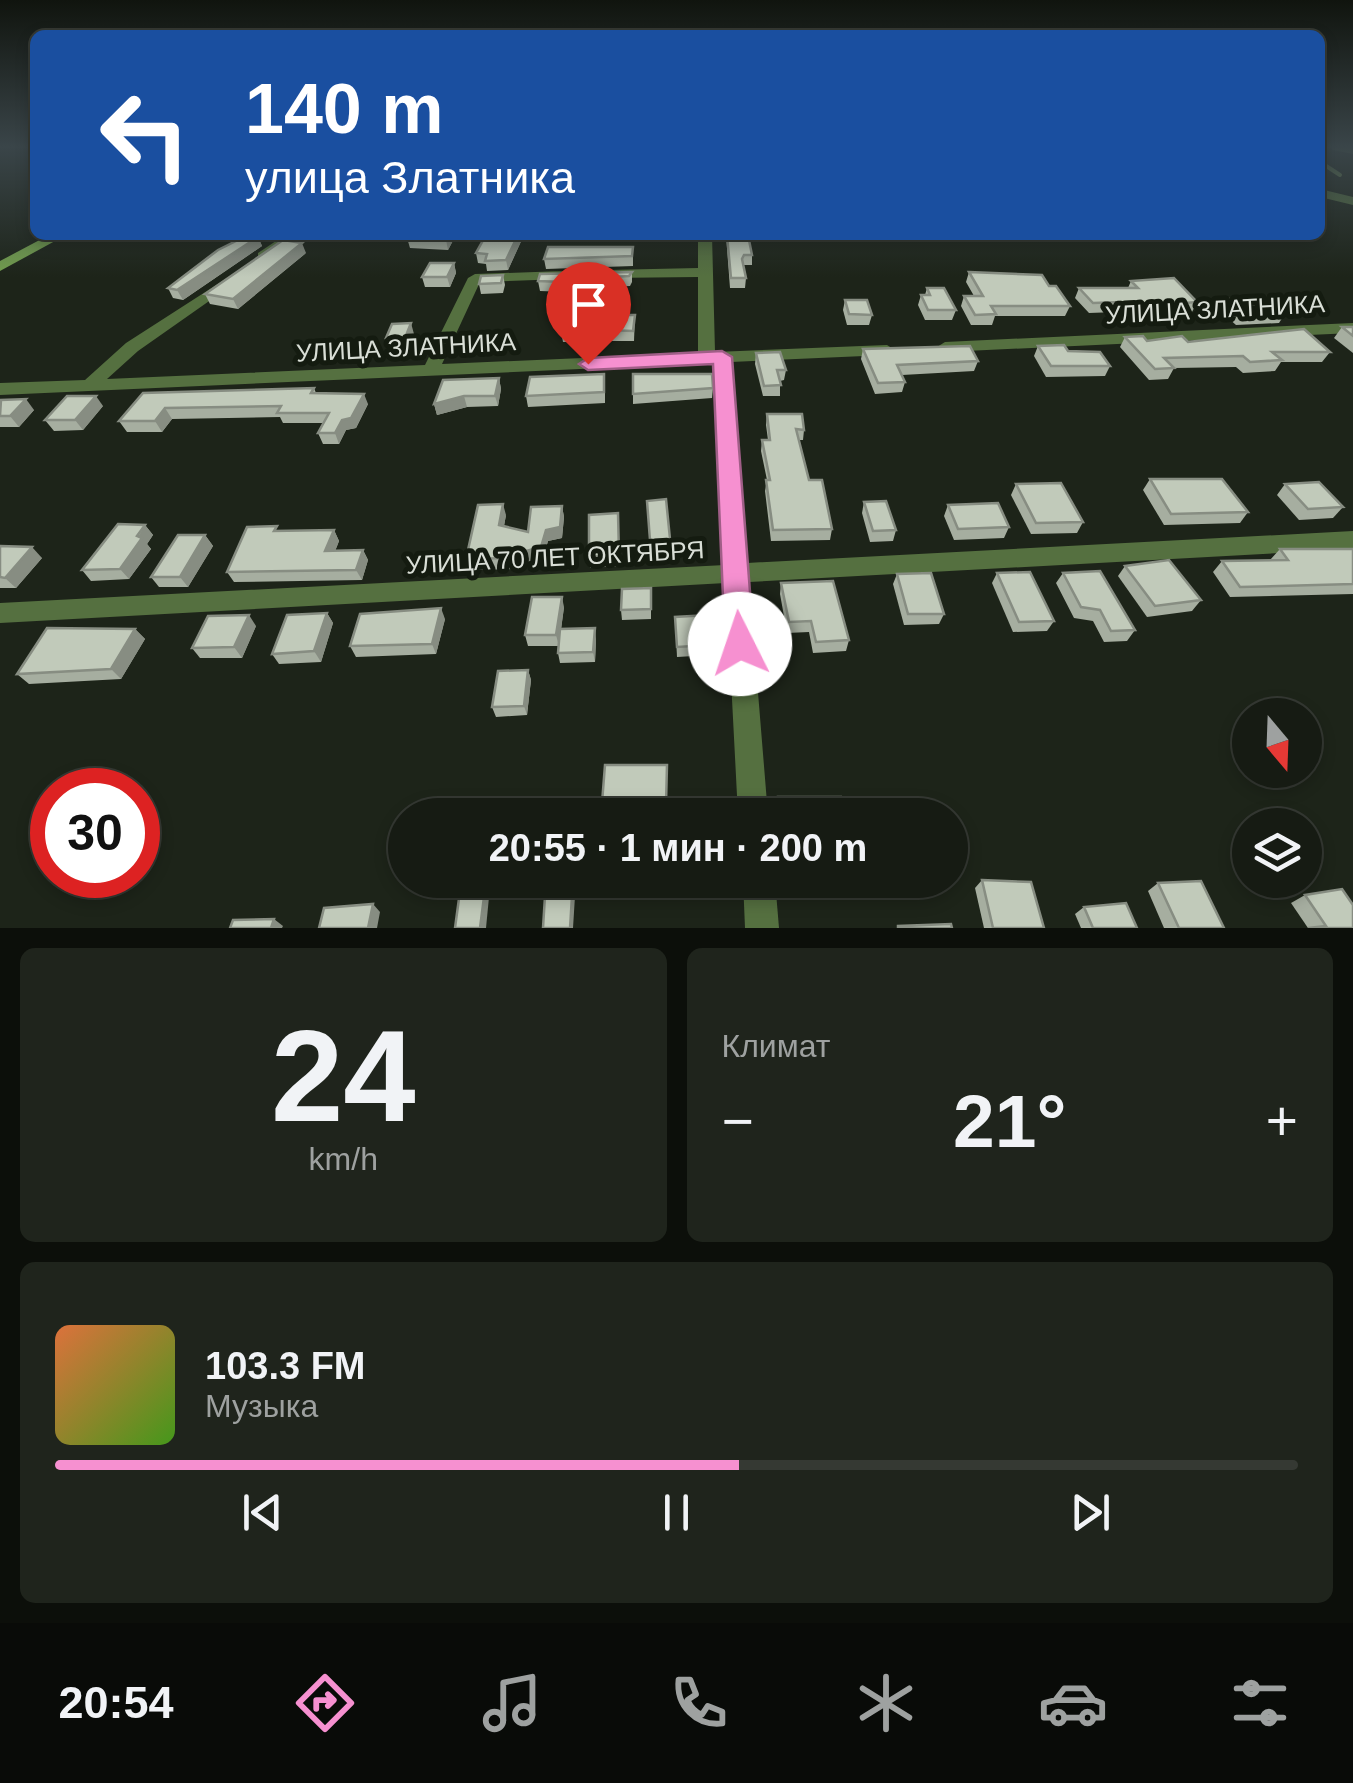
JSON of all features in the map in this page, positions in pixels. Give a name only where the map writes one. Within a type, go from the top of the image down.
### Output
[{"type":"street","points":[[1325,196],[1353,204]]},
{"type":"street","points":[[1325,203],[1353,204]]},
{"type":"street","points":[[0,267],[49,240]]},
{"type":"street","points":[[89,386],[132,348],[287,240]]},
{"type":"street","points":[[705,240],[752,798]]},
{"type":"street","points":[[595,274],[705,272]]},
{"type":"street","points":[[430,372],[475,278],[576,275]]},
{"type":"street","name":"УЛИЦА ЗЛАТНИКА","points":[[919,348],[1353,328]]},
{"type":"street","name":"УЛИЦА ЗЛАТНИКА","points":[[0,389],[900,349]]},
{"type":"street","name":"УЛИЦА 70 ЛЕТ ОКТЯБРЯ","points":[[0,613],[1353,540]]},
{"type":"street","points":[[760,898],[762,928]]},
{"type":"building","points":[[238,240],[253,240],[177,290],[168,288],[218,250]]},
{"type":"building","points":[[283,240],[302,243],[233,299],[205,294]]},
{"type":"building","points":[[483,240],[516,240],[506,260],[485,261],[487,254],[476,253]]},
{"type":"building","points":[[727,240],[749,240],[752,255],[742,259],[746,278],[731,278]]},
{"type":"building","points":[[548,247],[633,247],[632,256],[544,259]]},
{"type":"building","points":[[430,263],[454,263],[447,277],[422,277]]},
{"type":"building","points":[[632,272],[629,276],[593,278],[592,283],[538,281],[540,274]]},
{"type":"building","points":[[969,272],[1042,275],[1049,286],[1056,286],[1070,306],[991,306],[996,314],[975,315],[964,296],[983,296]]},
{"type":"building","points":[[503,275],[501,283],[479,284],[481,276]]},
{"type":"building","points":[[1174,278],[1197,302],[1125,308],[1121,302],[1093,303],[1079,288],[1138,288],[1131,281]]},
{"type":"building","points":[[927,288],[944,288],[956,310],[928,310],[921,295],[930,295]]},
{"type":"building","points":[[1270,297],[1286,312],[1242,314],[1225,299]]},
{"type":"building","points":[[845,300],[867,300],[872,315],[849,314]]},
{"type":"building","points":[[610,315],[635,315],[633,331],[607,330]]},
{"type":"building","points":[[565,317],[586,317],[584,332],[561,331]]},
{"type":"building","points":[[411,323],[405,338],[386,338],[392,324]]},
{"type":"building","points":[[1304,329],[1330,352],[1272,352],[1282,360],[1250,362],[1243,356],[1164,358],[1174,368],[1155,369],[1125,337],[1143,336],[1147,341],[1182,336],[1188,342]]},
{"type":"building","points":[[1064,345],[1068,351],[1100,352],[1110,366],[1051,366],[1038,346]]},
{"type":"building","points":[[970,346],[978,361],[897,365],[905,382],[878,383],[863,349]]},
{"type":"building","points":[[780,352],[786,370],[777,370],[781,385],[764,386],[756,353]]},
{"type":"building","points":[[604,374],[604,392],[526,396],[530,377]]},
{"type":"building","points":[[633,374],[712,374],[713,388],[633,394]]},
{"type":"building","points":[[499,378],[495,396],[464,396],[434,404],[443,380]]},
{"type":"building","points":[[314,388],[311,393],[364,394],[351,418],[342,420],[335,433],[318,433],[329,413],[277,413],[281,406],[165,408],[155,421],[119,421],[143,393]]},
{"type":"building","points":[[67,396],[96,396],[75,420],[45,420]]},
{"type":"building","points":[[26,399],[10,416],[0,416],[1,400]]},
{"type":"building","points":[[767,414],[802,414],[804,430],[796,429],[809,480],[822,480],[832,529],[773,530],[766,480],[770,480],[762,440],[770,440]]},
{"type":"building","points":[[1150,479],[1222,479],[1248,512],[1171,514]]},
{"type":"building","points":[[1319,482],[1343,507],[1308,509],[1285,484]]},
{"type":"building","points":[[1061,483],[1083,522],[1036,523],[1016,484]]},
{"type":"building","points":[[666,499],[670,539],[650,540],[647,501]]},
{"type":"building","points":[[886,501],[896,530],[873,531],[864,502]]},
{"type":"building","points":[[998,503],[1009,527],[958,529],[948,505]]},
{"type":"building","points":[[503,504],[499,525],[528,532],[531,507],[562,506],[560,527],[546,530],[541,547],[515,554],[514,558],[466,559],[478,505]]},
{"type":"building","points":[[618,513],[619,555],[589,557],[589,515]]},
{"type":"building","points":[[118,524],[145,525],[137,536],[142,538],[120,569],[82,570]]},
{"type":"building","points":[[277,526],[274,531],[334,530],[325,551],[363,550],[356,570],[227,572],[247,527]]},
{"type":"building","points":[[178,535],[205,535],[180,577],[151,577]]},
{"type":"building","points":[[0,546],[32,547],[5,578],[0,577]]},
{"type":"building","points":[[1280,549],[1353,549],[1353,584],[1240,587],[1222,561],[1288,560]]},
{"type":"building","points":[[1169,560],[1201,600],[1155,606],[1125,566]]},
{"type":"building","points":[[1100,571],[1135,630],[1111,631],[1100,610],[1081,607],[1063,573]]},
{"type":"building","points":[[1030,572],[1054,621],[1019,622],[997,573]]},
{"type":"building","points":[[931,573],[944,614],[908,614],[897,574]]},
{"type":"building","points":[[833,581],[849,640],[816,642],[811,621],[789,622],[781,583]]},
{"type":"building","points":[[651,588],[651,609],[621,610],[622,589]]},
{"type":"building","points":[[532,597],[562,597],[556,635],[525,635]]},
{"type":"building","points":[[441,608],[432,644],[350,646],[360,614]]},
{"type":"building","points":[[327,613],[314,651],[272,654],[287,615]]},
{"type":"building","points":[[249,615],[234,647],[192,648],[208,616]]},
{"type":"building","points":[[708,615],[711,645],[677,647],[675,617]]},
{"type":"building","points":[[47,628],[135,629],[111,669],[17,674]]},
{"type":"building","points":[[595,628],[593,652],[558,653],[560,629]]},
{"type":"building","points":[[528,670],[524,706],[492,707],[498,671]]},
{"type":"building","points":[[605,765],[667,765],[666,798],[602,798]]},
{"type":"building","points":[[778,797],[841,798],[778,798]]},
{"type":"building","points":[[982,880],[1031,882],[1044,928],[993,928]]},
{"type":"building","points":[[1201,881],[1224,928],[1179,928],[1158,883]]},
{"type":"building","points":[[1342,889],[1353,905],[1353,928],[1308,928],[1326,926],[1307,898],[1322,898],[1322,892]]},
{"type":"building","points":[[459,898],[484,898],[480,928],[455,928]]},
{"type":"building","points":[[545,898],[572,898],[570,928],[543,928]]},
{"type":"building","points":[[1126,903],[1137,928],[1093,928],[1084,907]]},
{"type":"building","points":[[373,904],[368,928],[319,928],[324,908]]},
{"type":"building","points":[[274,919],[271,928],[230,928],[233,920]]},
{"type":"building","points":[[951,924],[952,928],[898,928],[898,926]]},
{"type":"route","points":[[588,364],[722,357],[740,644]]}]
